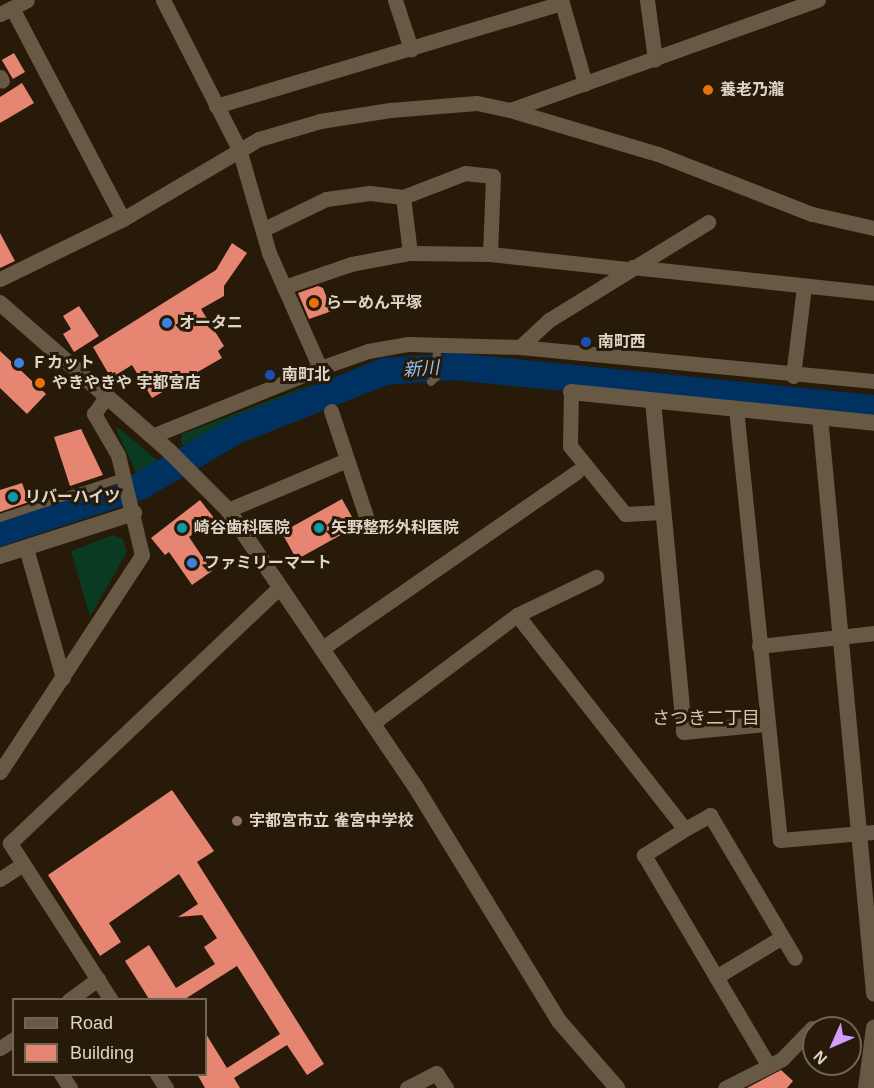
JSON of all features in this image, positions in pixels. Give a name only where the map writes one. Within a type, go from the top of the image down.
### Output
[{"type":"street","points":[[27,0],[6,11],[123,219]]},
{"type":"street","points":[[163,0],[239,148],[284,287],[320,368]]},
{"type":"street","points":[[395,0],[411,49]]},
{"type":"street","points":[[647,0],[655,59]]},
{"type":"street","points":[[510,110],[818,0]]},
{"type":"street","points":[[216,106],[562,3],[585,84]]},
{"type":"street","points":[[0,279],[123,219],[239,148],[320,120],[379,112],[477,104],[510,110],[658,154],[812,214],[874,228]]},
{"type":"street","points":[[264,229],[326,199],[370,193],[403,197],[465,173],[493,176],[490,254]]},
{"type":"street","points":[[403,197],[410,254]]},
{"type":"street","points":[[520,347],[549,320],[708,222]]},
{"type":"street","points":[[284,287],[351,264],[410,254],[490,254],[874,293]]},
{"type":"street","points":[[793,376],[804,286]]},
{"type":"street","points":[[0,303],[191,471],[228,510],[278,589],[373,723],[538,990],[617,1088]]},
{"type":"street","points":[[152,436],[368,351],[437,343],[520,347],[793,376],[874,381]]},
{"type":"street","points":[[663,512],[625,514],[570,446],[571,392],[874,423]]},
{"type":"street","points":[[1,765],[63,678],[142,555],[134,513],[118,455],[94,414],[106,397]]},
{"type":"street","points":[[653,401],[684,732],[767,724]]},
{"type":"street","points":[[736,408],[780,840],[867,833]]},
{"type":"street","points":[[331,411],[366,516]]},
{"type":"street","points":[[820,417],[839,637],[867,833],[874,993]]},
{"type":"street","points":[[228,510],[347,460]]},
{"type":"street","points":[[321,649],[577,472]]},
{"type":"street","points":[[0,556],[134,513]]},
{"type":"street","points":[[26,548],[63,678]]},
{"type":"street","points":[[373,723],[518,615],[596,577]]},
{"type":"street","points":[[110,998],[10,843],[278,589]]},
{"type":"street","points":[[518,615],[685,829]]},
{"type":"street","points":[[759,646],[874,633]]},
{"type":"street","points":[[769,1066],[644,855],[710,815],[795,958]]},
{"type":"street","points":[[0,879],[23,864]]},
{"type":"street","points":[[716,977],[782,937]]},
{"type":"street","points":[[70,998],[98,979]]},
{"type":"street","points":[[866,1088],[874,1028]]},
{"type":"street","points":[[725,1088],[782,1059],[802,1038]]},
{"type":"street","points":[[407,1088],[436,1073],[446,1088]]},
{"type":"lane","points":[[434,380],[437,343]]},
{"type":"lane","points":[[0,518],[125,480]]},
{"type":"green space","points":[[320,381],[183,445],[181,442],[182,434]]},
{"type":"green space","points":[[115,427],[119,428],[159,462],[137,474]]},
{"type":"green space","points":[[113,535],[123,539],[127,552],[90,617],[71,551]]},
{"type":"building","points":[[14,53],[25,72],[13,79],[2,60]]},
{"type":"building","points":[[22,83],[34,103],[0,123],[0,97]]},
{"type":"building","points":[[0,233],[15,261],[0,268]]},
{"type":"building","name":"オータニ","points":[[232,243],[247,253],[224,286],[224,296],[201,309],[224,346],[218,351],[222,358],[152,398],[132,365],[111,378],[93,347],[216,270]]},
{"type":"building","name":"らーめん平塚","points":[[318,286],[323,288],[332,311],[309,319],[298,293]]},
{"type":"building","points":[[79,306],[99,336],[74,352],[63,334],[71,329],[63,316]]},
{"type":"building","points":[[0,351],[46,394],[27,414],[0,388]]},
{"type":"building","points":[[81,429],[103,475],[70,486],[54,437]]},
{"type":"building","name":"リバーハイツ","points":[[22,483],[29,502],[0,512],[0,490]]},
{"type":"building","name":"矢野整形外科医院","points":[[342,499],[357,526],[297,560],[282,532]]},
{"type":"building","points":[[200,500],[214,518],[189,537],[212,571],[192,585],[169,552],[165,555],[151,538]]},
{"type":"building","points":[[172,790],[214,851],[197,862],[324,1064],[307,1075],[287,1045],[234,1078],[240,1088],[205,1088],[198,1076],[207,1076],[207,1036],[227,1068],[280,1034],[237,966],[187,998],[148,998],[125,961],[149,945],[176,988],[215,964],[204,947],[217,938],[202,915],[178,917],[198,904],[179,874],[109,923],[121,942],[100,956],[48,875]]},
{"type":"building","points":[[781,1070],[793,1081],[787,1088],[747,1088]]},
{"type":"waterway","name":"新川","points":[[0,532],[141,485],[236,430],[384,371],[453,366],[874,408]]},
{"type":"place","name":"養老乃瀧","points":[[708,90]]},
{"type":"place","name":"らーめん平塚","points":[[314,303]]},
{"type":"place","name":"オータニ","points":[[167,323]]},
{"type":"place","name":"南町西","points":[[586,342]]},
{"type":"place","name":"Ｆカット","points":[[19,363]]},
{"type":"place","name":"南町北","points":[[270,375]]},
{"type":"place","name":"やきやきや 宇都宮店","points":[[40,383]]},
{"type":"place","name":"リバーハイツ","points":[[13,497]]},
{"type":"place","name":"崎谷歯科医院","points":[[182,528]]},
{"type":"place","name":"矢野整形外科医院","points":[[319,528]]},
{"type":"place","name":"ファミリーマート","points":[[192,563]]},
{"type":"place","name":"宇都宮市立 雀宮中学校","points":[[237,821]]},
{"type":"district","name":"さつき二丁目","points":[[706,718]]}]
